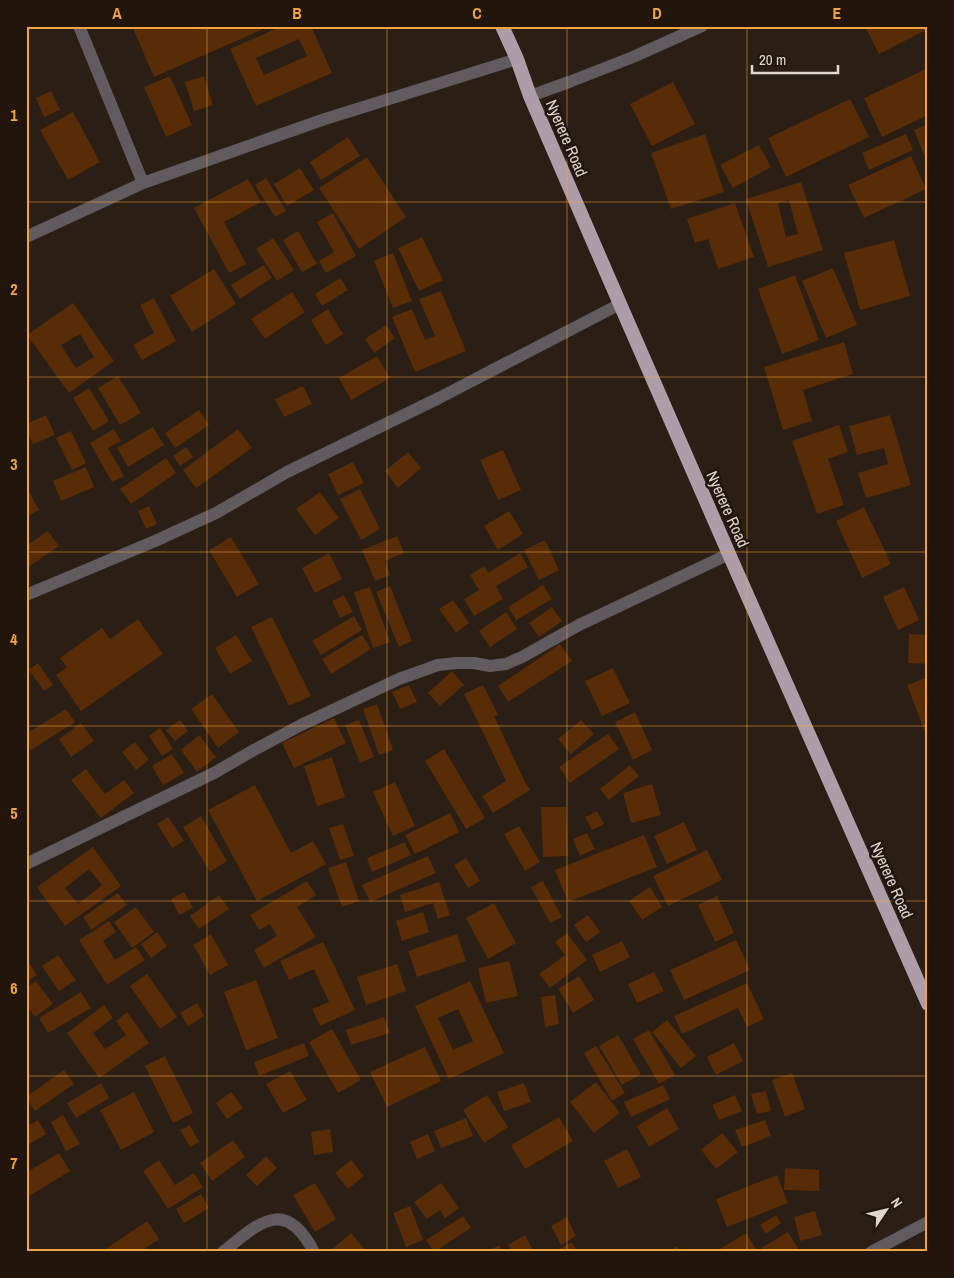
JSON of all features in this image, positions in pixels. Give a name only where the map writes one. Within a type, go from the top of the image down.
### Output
[{"type":"highway","name":"Nyerere Road","points":[[502,26],[517,59],[530,96],[620,304],[928,1004]]},
{"type":"street","points":[[79,26],[142,182]]},
{"type":"street","points":[[530,96],[633,57],[702,26]]},
{"type":"street","points":[[26,237],[142,182],[326,118],[517,59]]},
{"type":"street","points":[[26,595],[155,541],[216,513],[287,472],[439,398],[620,304]]},
{"type":"street","points":[[26,864],[214,774],[254,750],[400,678],[438,665],[474,663],[490,666],[506,664],[579,625],[729,554]]},
{"type":"street","points":[[223,1252],[254,1227],[268,1221],[280,1219],[299,1228],[314,1252]]},
{"type":"street","points":[[871,1252],[928,1222]]},
{"type":"building","points":[[132,26],[270,26],[154,77]]},
{"type":"building","points":[[282,26],[311,26],[332,73],[256,106],[230,49]],"holes":[[[299,39],[307,56],[264,75],[256,58]]]},
{"type":"building","points":[[865,26],[927,26],[928,29],[879,54]]},
{"type":"building","points":[[926,69],[928,72],[928,115],[882,137],[864,98]]},
{"type":"building","points":[[170,76],[192,125],[166,137],[144,87]]},
{"type":"building","points":[[204,76],[213,105],[194,111],[185,82]]},
{"type":"building","points":[[673,82],[695,124],[652,146],[630,104]]},
{"type":"building","points":[[51,91],[60,110],[44,117],[36,98]]},
{"type":"building","points":[[850,99],[869,137],[786,177],[768,138]]},
{"type":"building","points":[[73,112],[100,162],[68,180],[40,130]]},
{"type":"building","points":[[928,124],[928,164],[914,130]]},
{"type":"building","points":[[705,134],[724,192],[671,209],[651,153]]},
{"type":"building","points":[[906,134],[913,150],[869,170],[862,153]]},
{"type":"building","points":[[348,137],[360,156],[321,180],[310,162]]},
{"type":"building","points":[[759,145],[771,167],[733,188],[720,165]]},
{"type":"building","points":[[911,156],[926,189],[864,218],[848,185]]},
{"type":"building","points":[[367,157],[406,217],[359,249],[319,188]]},
{"type":"building","points":[[300,168],[314,190],[287,206],[274,184]]},
{"type":"building","points":[[266,178],[286,211],[275,217],[255,185]]},
{"type":"building","points":[[248,179],[261,202],[224,222],[246,264],[229,273],[194,208]]},
{"type":"building","points":[[801,182],[823,250],[768,267],[746,199]],"holes":[[[789,200],[798,234],[786,237],[778,203]]]},
{"type":"building","points":[[735,203],[754,257],[718,269],[708,239],[695,243],[687,219]]},
{"type":"building","points":[[333,213],[356,256],[326,273],[319,261],[334,252],[317,222]]},
{"type":"building","points":[[298,231],[317,264],[302,272],[283,240]]},
{"type":"building","points":[[422,237],[443,280],[419,291],[398,248]]},
{"type":"building","points":[[273,238],[294,270],[277,281],[256,249]]},
{"type":"building","points":[[894,240],[910,296],[860,310],[844,253]]},
{"type":"building","points":[[393,253],[412,301],[393,308],[374,261]]},
{"type":"building","points":[[264,265],[272,278],[240,299],[231,285]]},
{"type":"building","points":[[833,268],[857,325],[826,338],[802,281]]},
{"type":"building","points":[[214,269],[236,304],[192,332],[170,296]]},
{"type":"building","points":[[795,275],[819,340],[782,354],[758,289]]},
{"type":"building","points":[[340,278],[348,290],[322,306],[315,294]]},
{"type":"building","points":[[441,291],[466,351],[415,372],[392,317],[412,309],[425,340],[435,336],[419,299]]},
{"type":"building","points":[[292,292],[305,312],[265,339],[251,319]]},
{"type":"building","points":[[154,298],[176,341],[142,360],[133,345],[154,333],[140,305]]},
{"type":"building","points":[[73,303],[114,361],[69,393],[27,335]],"holes":[[[80,334],[94,357],[76,368],[61,345]]]},
{"type":"building","points":[[328,309],[343,334],[326,345],[311,320]]},
{"type":"building","points":[[386,325],[395,338],[374,353],[365,339]]},
{"type":"building","points":[[844,342],[853,374],[803,390],[812,421],[783,430],[764,367]]},
{"type":"building","points":[[377,356],[390,378],[351,400],[339,378]]},
{"type":"building","points":[[118,376],[141,413],[120,425],[98,388]]},
{"type":"building","points":[[303,386],[312,404],[284,417],[275,399]]},
{"type":"building","points":[[89,388],[109,421],[93,431],[73,398]]},
{"type":"building","points":[[199,410],[209,425],[175,448],[165,433]]},
{"type":"building","points":[[46,415],[55,435],[33,444],[26,424]]},
{"type":"building","points":[[890,415],[911,485],[866,498],[858,473],[888,464],[884,448],[857,455],[849,426]]},
{"type":"building","points":[[839,425],[848,452],[828,459],[844,505],[817,514],[792,441]]},
{"type":"building","points":[[153,427],[164,445],[128,467],[117,448]]},
{"type":"building","points":[[114,429],[121,441],[108,448],[124,476],[112,482],[90,443]]},
{"type":"building","points":[[238,429],[252,448],[196,488],[183,470]]},
{"type":"building","points":[[71,431],[86,463],[72,470],[56,438]]},
{"type":"building","points":[[186,447],[193,457],[180,466],[173,456]]},
{"type":"building","points":[[503,450],[521,490],[498,500],[480,460]]},
{"type":"building","points":[[408,452],[421,468],[398,488],[385,471]]},
{"type":"building","points":[[166,458],[176,473],[131,504],[120,489]]},
{"type":"building","points":[[353,462],[364,483],[338,495],[328,474]]},
{"type":"building","points":[[86,467],[94,487],[61,501],[53,481]]},
{"type":"building","points":[[26,486],[39,510],[26,517]]},
{"type":"building","points":[[360,489],[380,529],[361,540],[340,499]]},
{"type":"building","points":[[320,492],[339,518],[315,535],[296,509]]},
{"type":"building","points":[[149,506],[157,524],[146,529],[138,511]]},
{"type":"building","points":[[864,507],[891,564],[862,578],[836,521]]},
{"type":"building","points":[[509,511],[523,534],[498,550],[484,526]]},
{"type":"building","points":[[48,531],[59,546],[30,566],[26,561],[26,546]]},
{"type":"building","points":[[397,536],[404,553],[385,561],[390,575],[375,581],[362,550]]},
{"type":"building","points":[[231,537],[259,584],[237,597],[209,550]]},
{"type":"building","points":[[545,540],[559,570],[539,580],[524,550]]},
{"type":"building","points":[[329,553],[342,579],[315,593],[302,568]]},
{"type":"building","points":[[520,553],[528,567],[496,586],[503,599],[474,616],[464,599],[479,590],[470,575],[484,566],[488,573]]},
{"type":"building","points":[[543,585],[552,599],[516,620],[508,607]]},
{"type":"building","points":[[390,586],[412,641],[399,647],[376,592]]},
{"type":"building","points":[[370,587],[390,642],[373,648],[354,592]]},
{"type":"building","points":[[904,587],[919,620],[898,630],[883,597]]},
{"type":"building","points":[[344,595],[353,612],[340,618],[332,601]]},
{"type":"building","points":[[453,600],[469,623],[456,633],[439,609]]},
{"type":"building","points":[[552,607],[562,621],[539,637],[529,623]]},
{"type":"building","points":[[506,612],[517,629],[490,647],[479,631]]},
{"type":"building","points":[[354,616],[362,630],[321,655],[312,641]]},
{"type":"building","points":[[272,617],[311,696],[289,706],[251,627]]},
{"type":"building","points":[[138,619],[163,654],[81,711],[56,675],[67,667],[60,658],[102,628],[110,639]]},
{"type":"building","points":[[909,634],[928,635],[928,664],[908,663]]},
{"type":"building","points":[[236,635],[252,661],[230,674],[215,648]]},
{"type":"building","points":[[362,635],[371,649],[331,674],[322,659]]},
{"type":"building","points":[[560,644],[572,661],[508,702],[498,686]]},
{"type":"building","points":[[38,663],[53,685],[44,691],[29,670]]},
{"type":"building","points":[[613,668],[630,703],[602,716],[585,681]]},
{"type":"building","points":[[452,671],[464,685],[440,706],[428,693]]},
{"type":"building","points":[[928,677],[928,740],[907,685]]},
{"type":"building","points":[[409,685],[417,702],[400,709],[392,692]]},
{"type":"building","points":[[483,685],[498,715],[494,716],[530,790],[493,813],[482,796],[506,781],[464,694]]},
{"type":"building","points":[[212,694],[239,732],[218,748],[191,709]]},
{"type":"building","points":[[377,704],[393,750],[379,755],[363,709]]},
{"type":"building","points":[[66,709],[75,722],[31,750],[26,742],[26,734]]},
{"type":"building","points":[[635,712],[652,750],[633,760],[615,722]]},
{"type":"building","points":[[334,718],[346,743],[294,768],[282,743]]},
{"type":"building","points":[[180,720],[188,731],[175,741],[166,730]]},
{"type":"building","points":[[359,720],[374,757],[360,763],[345,725]]},
{"type":"building","points":[[581,720],[594,734],[571,754],[558,739]]},
{"type":"building","points":[[81,723],[94,741],[71,757],[59,739]]},
{"type":"building","points":[[160,728],[173,749],[162,756],[149,736]]},
{"type":"building","points":[[608,734],[619,749],[570,783],[559,767]]},
{"type":"building","points":[[199,735],[216,757],[197,772],[181,750]]},
{"type":"building","points":[[135,742],[149,760],[136,770],[122,752]]},
{"type":"building","points":[[444,749],[485,818],[466,829],[425,761]]},
{"type":"building","points":[[172,754],[184,773],[163,785],[152,766]]},
{"type":"building","points":[[332,757],[345,797],[317,806],[304,766]]},
{"type":"building","points":[[630,765],[639,776],[609,800],[600,789]]},
{"type":"building","points":[[86,769],[105,794],[124,780],[134,793],[101,818],[71,780]]},
{"type":"building","points":[[395,782],[415,826],[393,836],[373,792]]},
{"type":"building","points":[[652,784],[661,815],[631,823],[623,793]]},
{"type":"building","points":[[255,785],[291,853],[313,841],[326,864],[257,901],[208,810]]},
{"type":"building","points":[[541,807],[566,807],[568,856],[543,857]]},
{"type":"building","points":[[597,811],[604,824],[592,830],[585,817]]},
{"type":"building","points":[[450,813],[459,832],[415,854],[405,835]]},
{"type":"building","points":[[201,816],[227,861],[210,872],[183,827]]},
{"type":"building","points":[[168,817],[184,841],[172,848],[157,824]]},
{"type":"building","points":[[684,822],[697,850],[667,864],[654,836]]},
{"type":"building","points":[[343,824],[354,856],[340,860],[329,828]]},
{"type":"building","points":[[519,826],[540,862],[525,871],[504,834]]},
{"type":"building","points":[[587,833],[595,849],[580,856],[573,839]]},
{"type":"building","points":[[644,835],[657,867],[568,902],[555,870]]},
{"type":"building","points":[[405,842],[411,855],[372,872],[367,858]]},
{"type":"building","points":[[93,847],[121,886],[65,926],[37,887]],"holes":[[[89,869],[102,885],[78,904],[65,888]]]},
{"type":"building","points":[[707,850],[722,880],[668,906],[653,876]]},
{"type":"building","points":[[428,856],[436,873],[370,902],[362,885]]},
{"type":"building","points":[[466,858],[480,881],[468,888],[454,865]]},
{"type":"building","points":[[346,862],[359,901],[342,907],[328,868]]},
{"type":"building","points":[[307,881],[316,895],[297,907],[316,937],[264,968],[254,950],[277,936],[270,924],[259,930],[250,915]]},
{"type":"building","points":[[543,881],[562,917],[550,923],[531,887]]},
{"type":"building","points":[[439,882],[450,915],[438,919],[433,903],[405,912],[400,895]]},
{"type":"building","points":[[650,887],[662,907],[642,920],[629,901]]},
{"type":"building","points":[[184,892],[193,908],[179,915],[171,899]]},
{"type":"building","points":[[118,893],[127,905],[91,930],[83,917]]},
{"type":"building","points":[[219,895],[229,909],[199,929],[190,916]]},
{"type":"building","points":[[717,896],[734,933],[715,942],[698,905]]},
{"type":"building","points":[[494,903],[516,943],[488,959],[466,918]]},
{"type":"building","points":[[136,907],[154,932],[132,948],[114,922]]},
{"type":"building","points":[[423,912],[429,932],[402,941],[396,921]]},
{"type":"building","points":[[588,915],[600,932],[586,942],[574,925]]},
{"type":"building","points":[[109,921],[116,932],[103,941],[115,960],[136,947],[145,960],[107,985],[79,940]]},
{"type":"building","points":[[157,932],[167,946],[151,958],[141,944]]},
{"type":"building","points":[[567,933],[587,960],[550,988],[539,974],[565,955],[555,942]]},
{"type":"building","points":[[211,934],[228,965],[210,975],[193,945]]},
{"type":"building","points":[[457,934],[466,961],[417,977],[408,951]]},
{"type":"building","points":[[736,940],[750,970],[684,1000],[670,970]]},
{"type":"building","points":[[622,941],[630,957],[600,972],[592,955]]},
{"type":"building","points":[[323,942],[355,1010],[320,1026],[312,1009],[329,1002],[314,969],[289,980],[280,961]]},
{"type":"building","points":[[58,955],[76,980],[59,991],[42,966]]},
{"type":"building","points":[[26,958],[37,975],[26,982]]},
{"type":"building","points":[[509,961],[518,996],[486,1003],[478,968]]},
{"type":"building","points":[[397,964],[406,991],[366,1005],[357,977]]},
{"type":"building","points":[[654,972],[664,991],[637,1003],[628,984]]},
{"type":"building","points":[[147,974],[177,1017],[160,1029],[130,986]]},
{"type":"building","points":[[579,976],[594,1000],[573,1013],[558,989]]},
{"type":"building","points":[[256,980],[278,1038],[246,1050],[224,992]]},
{"type":"building","points":[[36,981],[53,1004],[35,1017],[26,1005],[26,988]]},
{"type":"building","points":[[470,981],[504,1053],[449,1079],[415,1006]],"holes":[[[458,1009],[473,1041],[453,1050],[438,1018]]]},
{"type":"building","points":[[747,983],[764,1019],[747,1027],[738,1008],[682,1034],[674,1016]]},
{"type":"building","points":[[81,992],[91,1008],[48,1033],[39,1018]]},
{"type":"building","points":[[555,995],[559,1024],[545,1027],[541,997]]},
{"type":"building","points":[[197,1003],[204,1016],[188,1026],[180,1013]]},
{"type":"building","points":[[104,1005],[113,1018],[93,1033],[105,1049],[126,1035],[116,1021],[127,1012],[149,1043],[99,1078],[67,1033]]},
{"type":"building","points":[[384,1017],[390,1033],[351,1045],[346,1030]]},
{"type":"building","points":[[667,1020],[696,1056],[681,1068],[652,1032]]},
{"type":"building","points":[[332,1029],[361,1080],[338,1093],[309,1042]]},
{"type":"building","points":[[649,1030],[675,1075],[659,1084],[633,1039]]},
{"type":"building","points":[[618,1035],[641,1074],[622,1085],[599,1046]]},
{"type":"building","points":[[304,1043],[309,1056],[259,1076],[254,1062]]},
{"type":"building","points":[[734,1043],[743,1061],[716,1075],[707,1057]]},
{"type":"building","points":[[596,1046],[625,1093],[612,1101],[584,1053]]},
{"type":"building","points":[[425,1047],[441,1081],[387,1107],[370,1072]]},
{"type":"building","points":[[165,1056],[193,1113],[173,1123],[145,1066]]},
{"type":"building","points":[[64,1070],[74,1084],[35,1111],[26,1097]]},
{"type":"building","points":[[290,1071],[307,1100],[283,1113],[266,1084]]},
{"type":"building","points":[[792,1073],[805,1109],[785,1117],[772,1080]]},
{"type":"building","points":[[596,1082],[620,1113],[594,1133],[570,1102]]},
{"type":"building","points":[[101,1083],[109,1098],[76,1118],[67,1103]]},
{"type":"building","points":[[524,1083],[531,1102],[504,1111],[497,1092]]},
{"type":"building","points":[[663,1085],[670,1099],[631,1117],[624,1102]]},
{"type":"building","points":[[766,1091],[771,1111],[757,1114],[751,1094]]},
{"type":"building","points":[[134,1092],[154,1132],[121,1150],[100,1110]]},
{"type":"building","points":[[231,1092],[243,1108],[227,1119],[216,1103]]},
{"type":"building","points":[[487,1095],[508,1127],[484,1143],[463,1110]]},
{"type":"building","points":[[735,1095],[742,1111],[719,1120],[712,1105]]},
{"type":"building","points":[[667,1108],[679,1129],[649,1147],[637,1126]]},
{"type":"building","points":[[63,1115],[80,1144],[66,1151],[51,1122]]},
{"type":"building","points":[[559,1117],[573,1141],[525,1169],[511,1145]]},
{"type":"building","points":[[466,1118],[473,1136],[441,1148],[434,1131]]},
{"type":"building","points":[[38,1120],[46,1134],[26,1146],[26,1127]]},
{"type":"building","points":[[765,1120],[771,1136],[742,1147],[735,1130]]},
{"type":"building","points":[[190,1125],[199,1142],[190,1147],[180,1130]]},
{"type":"building","points":[[330,1129],[333,1152],[314,1155],[311,1132]]},
{"type":"building","points":[[722,1133],[738,1152],[716,1169],[701,1150]]},
{"type":"building","points":[[428,1134],[435,1151],[417,1159],[410,1142]]},
{"type":"building","points":[[233,1140],[245,1157],[212,1181],[200,1163]]},
{"type":"building","points":[[627,1149],[641,1177],[618,1188],[604,1161]]},
{"type":"building","points":[[59,1153],[70,1171],[26,1198],[26,1167],[29,1171]]},
{"type":"building","points":[[266,1156],[277,1168],[257,1186],[246,1175]]},
{"type":"building","points":[[159,1160],[175,1185],[194,1173],[203,1187],[168,1209],[143,1171]]},
{"type":"building","points":[[351,1160],[364,1176],[348,1189],[335,1173]]},
{"type":"building","points":[[785,1168],[819,1170],[819,1191],[784,1190]]},
{"type":"building","points":[[777,1175],[788,1203],[727,1227],[716,1199]]},
{"type":"building","points":[[315,1183],[336,1219],[315,1232],[293,1195]]},
{"type":"building","points":[[441,1183],[459,1208],[445,1218],[440,1210],[427,1219],[414,1202]]},
{"type":"building","points":[[201,1194],[209,1208],[184,1223],[176,1209]]},
{"type":"building","points":[[410,1206],[423,1240],[406,1247],[393,1213]]},
{"type":"building","points":[[815,1211],[822,1235],[800,1241],[794,1217]]},
{"type":"building","points":[[776,1215],[781,1223],[766,1234],[760,1225]]},
{"type":"building","points":[[463,1216],[471,1228],[434,1252],[426,1240]]},
{"type":"building","points":[[567,1217],[576,1236],[561,1245],[551,1226]]},
{"type":"building","points":[[147,1221],[159,1239],[140,1252],[101,1252]]},
{"type":"building","points":[[788,1232],[799,1250],[795,1252],[763,1252],[761,1248]]},
{"type":"building","points":[[351,1233],[367,1252],[329,1252]]},
{"type":"building","points":[[746,1233],[758,1252],[722,1252],[720,1249]]},
{"type":"building","points":[[525,1235],[534,1252],[512,1252],[508,1245]]},
{"type":"building","points":[[572,1242],[577,1252],[554,1252]]},
{"type":"building","points":[[499,1245],[503,1252],[487,1252]]},
{"type":"building","points":[[677,1246],[681,1252],[668,1252]]}]
